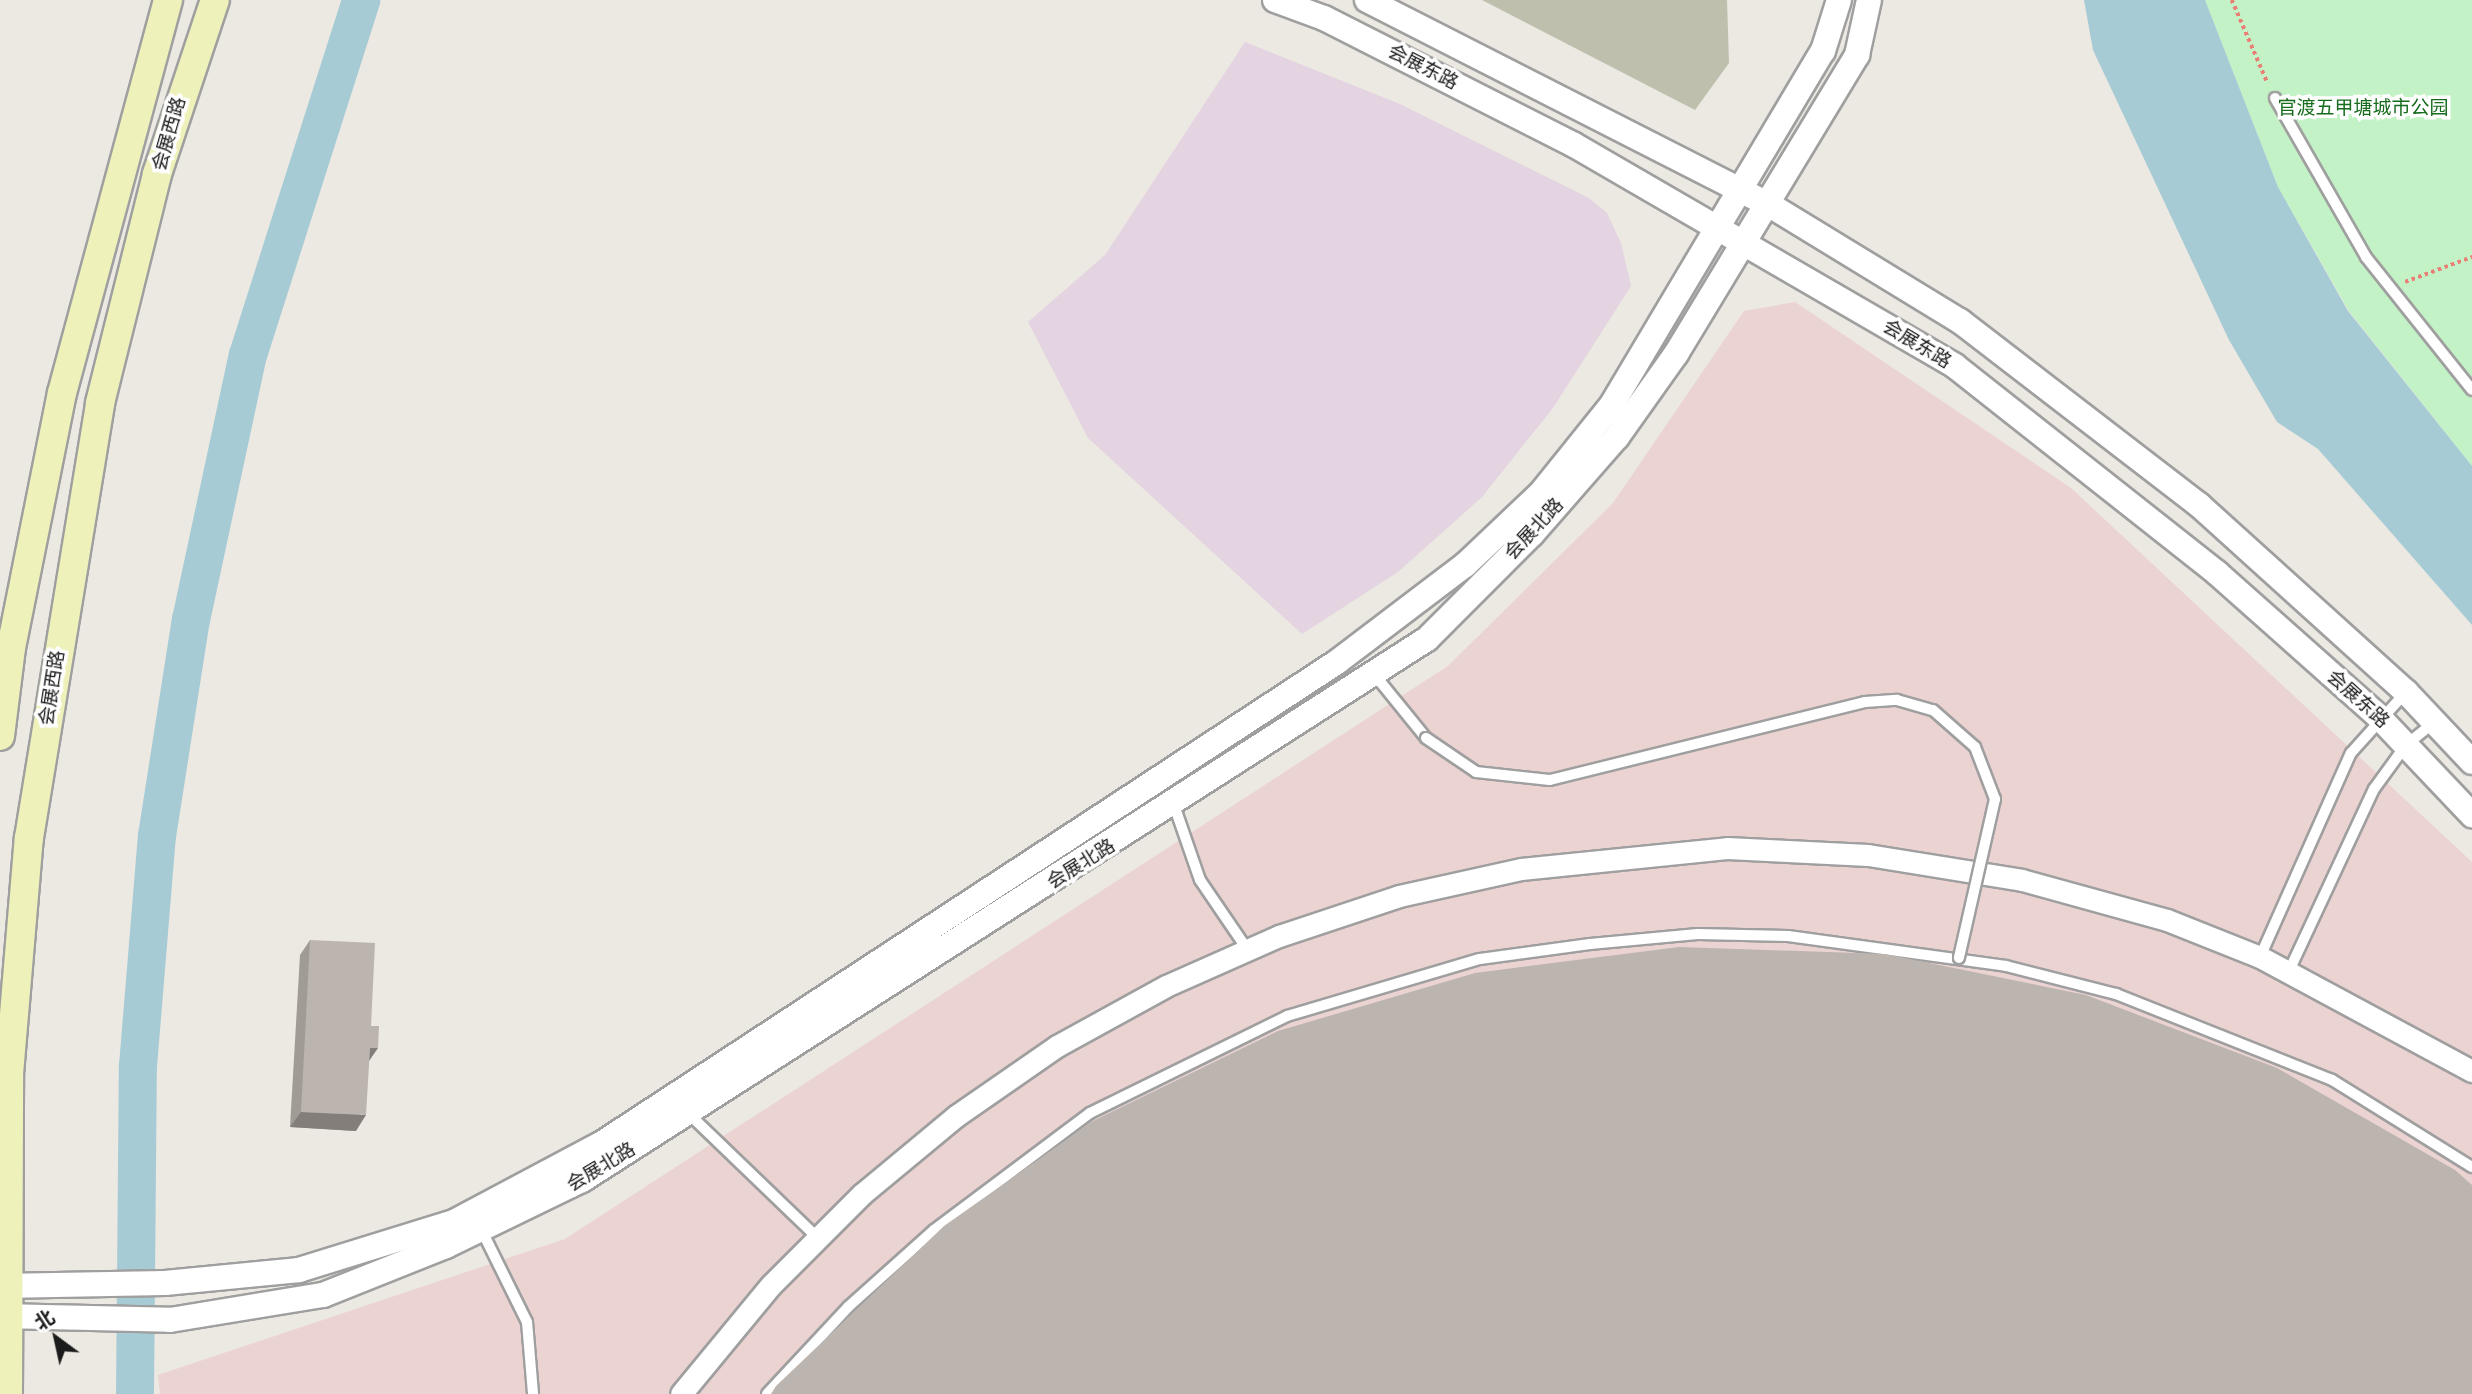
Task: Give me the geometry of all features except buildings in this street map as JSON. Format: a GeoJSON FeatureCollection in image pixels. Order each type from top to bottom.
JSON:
{"type":"FeatureCollection","features":[{"type":"Feature","properties":{"kind":"main road","name":"会展西路"},"geometry":{"type":"LineString","coordinates":[[0,736],[11,648],[62,393],[168,0]]}},
{"type":"Feature","properties":{"kind":"main road","name":"会展西路"},"geometry":{"type":"LineString","coordinates":[[8,1394],[4,1286],[9,1074],[29,838],[73,553],[100,404],[157,174],[215,0]]}},
{"type":"Feature","properties":{"kind":"street","name":"会展东路"},"geometry":{"type":"LineString","coordinates":[[1275,0],[1425,67],[1744,244],[1955,366],[2217,573],[2378,716],[2472,815]]}},
{"type":"Feature","properties":{"kind":"street","name":"会展东路"},"geometry":{"type":"LineString","coordinates":[[1367,0],[1768,204],[1960,321],[2199,505],[2406,692],[2472,762]]}},
{"type":"Feature","properties":{"kind":"street","name":"会展北路"},"geometry":{"type":"LineString","coordinates":[[4,1286],[165,1283],[299,1270],[454,1222],[601,1144],[1337,662],[1465,565],[1541,493],[1611,406],[1713,227],[1823,51],[1839,0]]}},
{"type":"Feature","properties":{"kind":"street","name":"会展北路"},"geometry":{"type":"LineString","coordinates":[[5,1316],[104,1321],[170,1320],[323,1295],[481,1229],[582,1180],[1174,805],[1427,639],[1608,447],[1676,354],[1857,55],[1869,0]]}},
{"type":"Feature","properties":{"kind":"street"},"geometry":{"type":"LineString","coordinates":[[681,1394],[817,1237],[908,1154],[1006,1080],[1110,1015],[1247,949],[1460,881],[1583,860],[1727,848],[1868,856],[2022,880],[2167,920],[2260,957],[2472,1071]]}},
{"type":"Feature","properties":{"kind":"lane"},"geometry":{"type":"LineString","coordinates":[[2275,98],[2387,287],[2472,390]]}},
{"type":"Feature","properties":{"kind":"lane"},"geometry":{"type":"LineString","coordinates":[[1374,674],[1426,738],[1476,772],[1550,780],[1865,702],[1897,700],[1933,710],[1975,747],[1995,799],[1959,958]]}},
{"type":"Feature","properties":{"kind":"lane"},"geometry":{"type":"LineString","coordinates":[[2260,957],[2351,753],[2378,716],[2406,692]]}},
{"type":"Feature","properties":{"kind":"lane"},"geometry":{"type":"LineString","coordinates":[[2289,971],[2374,789],[2406,745],[2434,722]]}},
{"type":"Feature","properties":{"kind":"lane"},"geometry":{"type":"LineString","coordinates":[[1174,805],[1200,880],[1247,949]]}},
{"type":"Feature","properties":{"kind":"lane"},"geometry":{"type":"LineString","coordinates":[[767,1394],[848,1307],[1001,1175],[1090,1112],[1287,1016],[1480,959],[1590,944],[1698,934],[1788,936],[1959,958],[2116,994],[2332,1080],[2472,1167]]}},
{"type":"Feature","properties":{"kind":"lane"},"geometry":{"type":"LineString","coordinates":[[688,1113],[817,1237]]}},
{"type":"Feature","properties":{"kind":"lane"},"geometry":{"type":"LineString","coordinates":[[481,1229],[527,1322],[533,1394]]}},
{"type":"Feature","properties":{"kind":"path"},"geometry":{"type":"LineString","coordinates":[[2232,0],[2275,98]]}},
{"type":"Feature","properties":{"kind":"path"},"geometry":{"type":"LineString","coordinates":[[2387,287],[2472,257]]}},
{"type":"Feature","properties":{"kind":"shaded area"},"geometry":{"type":"Polygon","coordinates":[[[1482,0],[1727,0],[1729,63],[1695,110],[1482,0]]]}},
{"type":"Feature","properties":{"kind":"shaded area"},"geometry":{"type":"Polygon","coordinates":[[[1245,42],[1400,104],[1589,198],[1607,213],[1621,243],[1631,286],[1553,408],[1482,497],[1398,572],[1302,634],[1088,438],[1028,322],[1105,255],[1245,42]]]}},
{"type":"Feature","properties":{"kind":"shaded area"},"geometry":{"type":"Polygon","coordinates":[[[1795,302],[2071,488],[2472,862],[2472,1394],[160,1394],[158,1375],[565,1239],[1448,666],[1613,503],[1744,311],[1795,302]]]}},
{"type":"Feature","properties":{"kind":"green space","name":"官渡五甲塘城市公园"},"geometry":{"type":"Polygon","coordinates":[[[2205,0],[2472,0],[2472,466],[2349,311],[2278,187],[2205,0]]]}},
{"type":"Feature","properties":{"kind":"water"},"geometry":{"type":"Polygon","coordinates":[[[2084,0],[2205,0],[2278,187],[2348,311],[2472,466],[2472,625],[2318,449],[2277,422],[2229,340],[2093,50],[2084,0]]]}},
{"type":"Feature","properties":{"kind":"waterway"},"geometry":{"type":"LineString","coordinates":[[135,1394],[138,1066],[157,836],[191,620],[248,355],[361,0]]}}]}
